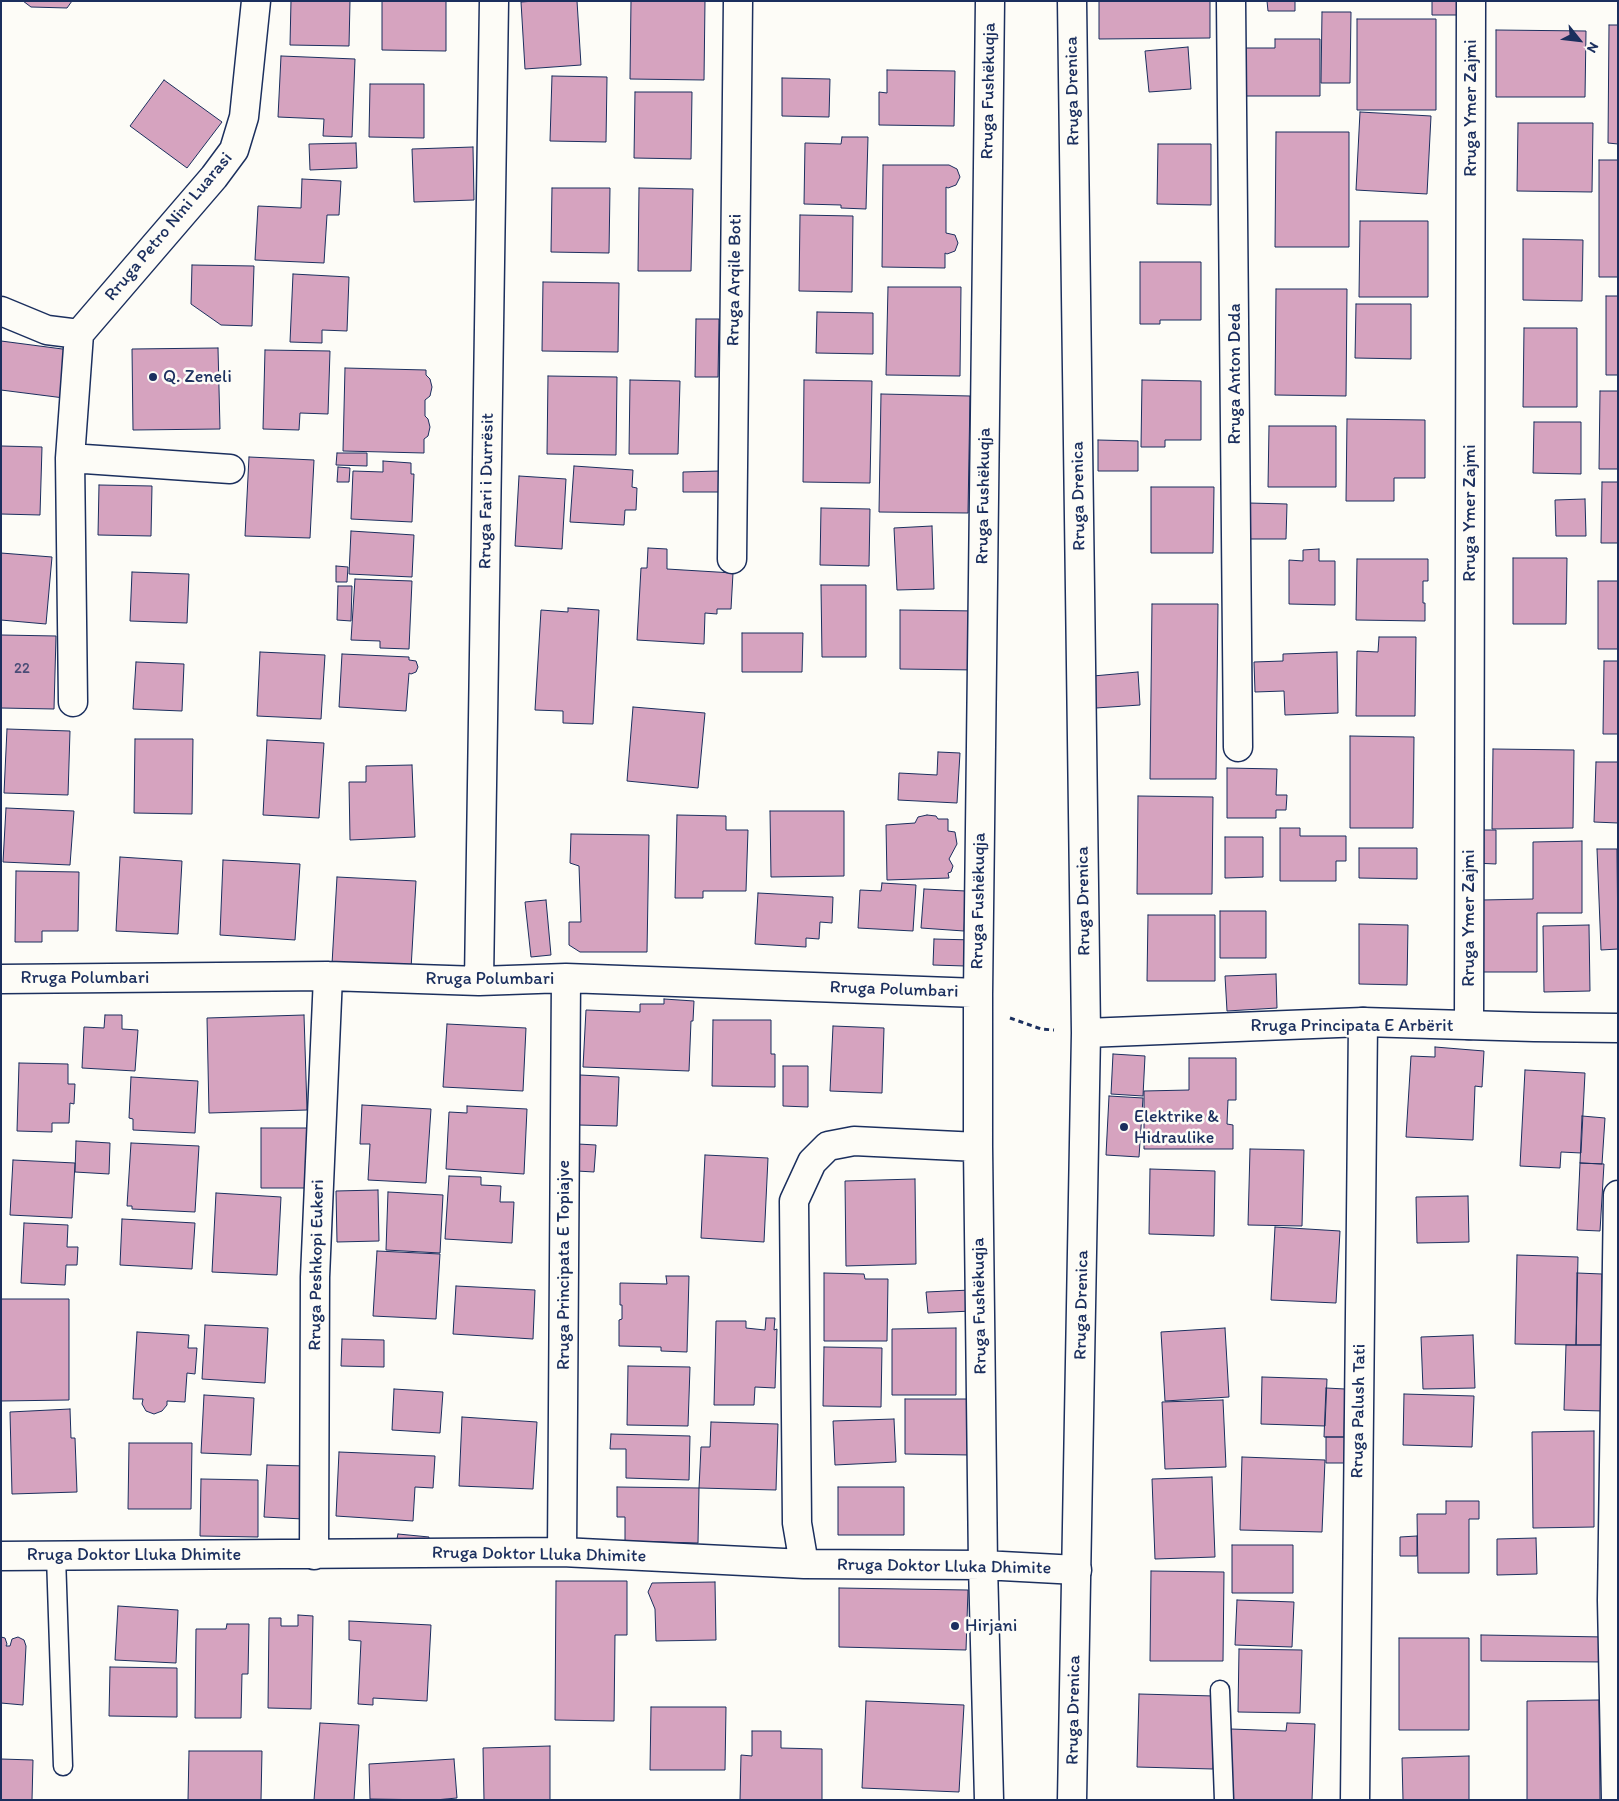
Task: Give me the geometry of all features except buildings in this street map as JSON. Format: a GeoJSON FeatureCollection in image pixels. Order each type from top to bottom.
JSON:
{"type":"FeatureCollection","features":[{"type":"Feature","properties":{"kind":"street","name":"Rruga Petro Nini Luarasi"},"geometry":{"type":"LineString","coordinates":[[79,334],[214,177],[234,150],[244,117],[256,1]]}},
{"type":"Feature","properties":{"kind":"street","name":"Rruga Fari i Durrësit"},"geometry":{"type":"LineString","coordinates":[[479,981],[494,1]]}},
{"type":"Feature","properties":{"kind":"street","name":"Rruga Arqile Boti"},"geometry":{"type":"LineString","coordinates":[[732,559],[738,1]]}},
{"type":"Feature","properties":{"kind":"street","name":"Rruga Fushëkuqja"},"geometry":{"type":"LineString","coordinates":[[989,1800],[983,1565],[978,993],[990,1]]}},
{"type":"Feature","properties":{"kind":"street","name":"Rruga Drenica"},"geometry":{"type":"LineString","coordinates":[[1072,1],[1086,1033],[1072,1800]]}},
{"type":"Feature","properties":{"kind":"street","name":"Rruga Anton Deda"},"geometry":{"type":"LineString","coordinates":[[1231,1],[1238,747]]}},
{"type":"Feature","properties":{"kind":"street","name":"Rruga Ymer Zajmi"},"geometry":{"type":"LineString","coordinates":[[1469,1025],[1471,1]]}},
{"type":"Feature","properties":{"kind":"street"},"geometry":{"type":"LineString","coordinates":[[1,311],[47,330],[79,334],[70,458],[73,702]]}},
{"type":"Feature","properties":{"kind":"street"},"geometry":{"type":"LineString","coordinates":[[70,458],[230,469]]}},
{"type":"Feature","properties":{"kind":"street","name":"Rruga Polumbari"},"geometry":{"type":"LineString","coordinates":[[1,979],[328,976],[479,981],[566,978],[978,993]]}},
{"type":"Feature","properties":{"kind":"street","name":"Rruga Peshkopi Eukeri"},"geometry":{"type":"LineString","coordinates":[[314,1555],[316,1277],[328,976]]}},
{"type":"Feature","properties":{"kind":"street","name":"Rruga Principata E Topiajve"},"geometry":{"type":"LineString","coordinates":[[562,1552],[566,978]]}},
{"type":"Feature","properties":{"kind":"street","name":"Rruga Principata E Arbërit"},"geometry":{"type":"LineString","coordinates":[[1086,1033],[1363,1022],[1618,1028]]}},
{"type":"Feature","properties":{"kind":"street","name":"Rruga Palush Tati"},"geometry":{"type":"LineString","coordinates":[[1355,1800],[1363,1022]]}},
{"type":"Feature","properties":{"kind":"street"},"geometry":{"type":"LineString","coordinates":[[804,1564],[797,1522],[794,1202],[812,1162],[828,1146],[854,1141],[978,1147]]}},
{"type":"Feature","properties":{"kind":"street"},"geometry":{"type":"LineString","coordinates":[[1616,1800],[1612,1600],[1618,1195]]}},
{"type":"Feature","properties":{"kind":"street","name":"Rruga Doktor Lluka Dhimite"},"geometry":{"type":"LineString","coordinates":[[1,1556],[562,1552],[804,1564],[983,1565],[1077,1570]]}},
{"type":"Feature","properties":{"kind":"lane"},"geometry":{"type":"LineString","coordinates":[[56,1556],[63,1766]]}},
{"type":"Feature","properties":{"kind":"lane"},"geometry":{"type":"LineString","coordinates":[[1220,1690],[1224,1800]]}},
{"type":"Feature","properties":{"kind":"path"},"geometry":{"type":"LineString","coordinates":[[978,993],[1009,1018],[1041,1029],[1086,1033]]}},
{"type":"Feature","properties":{"kind":"place","name":"Q. Zeneli"},"geometry":{"type":"Point","coordinates":[153,377]}},
{"type":"Feature","properties":{"kind":"place","name":"Elektrike & Hidraulike"},"geometry":{"type":"Point","coordinates":[1124,1127]}},
{"type":"Feature","properties":{"kind":"place","name":"Hirjani"},"geometry":{"type":"Point","coordinates":[955,1626]}}]}
